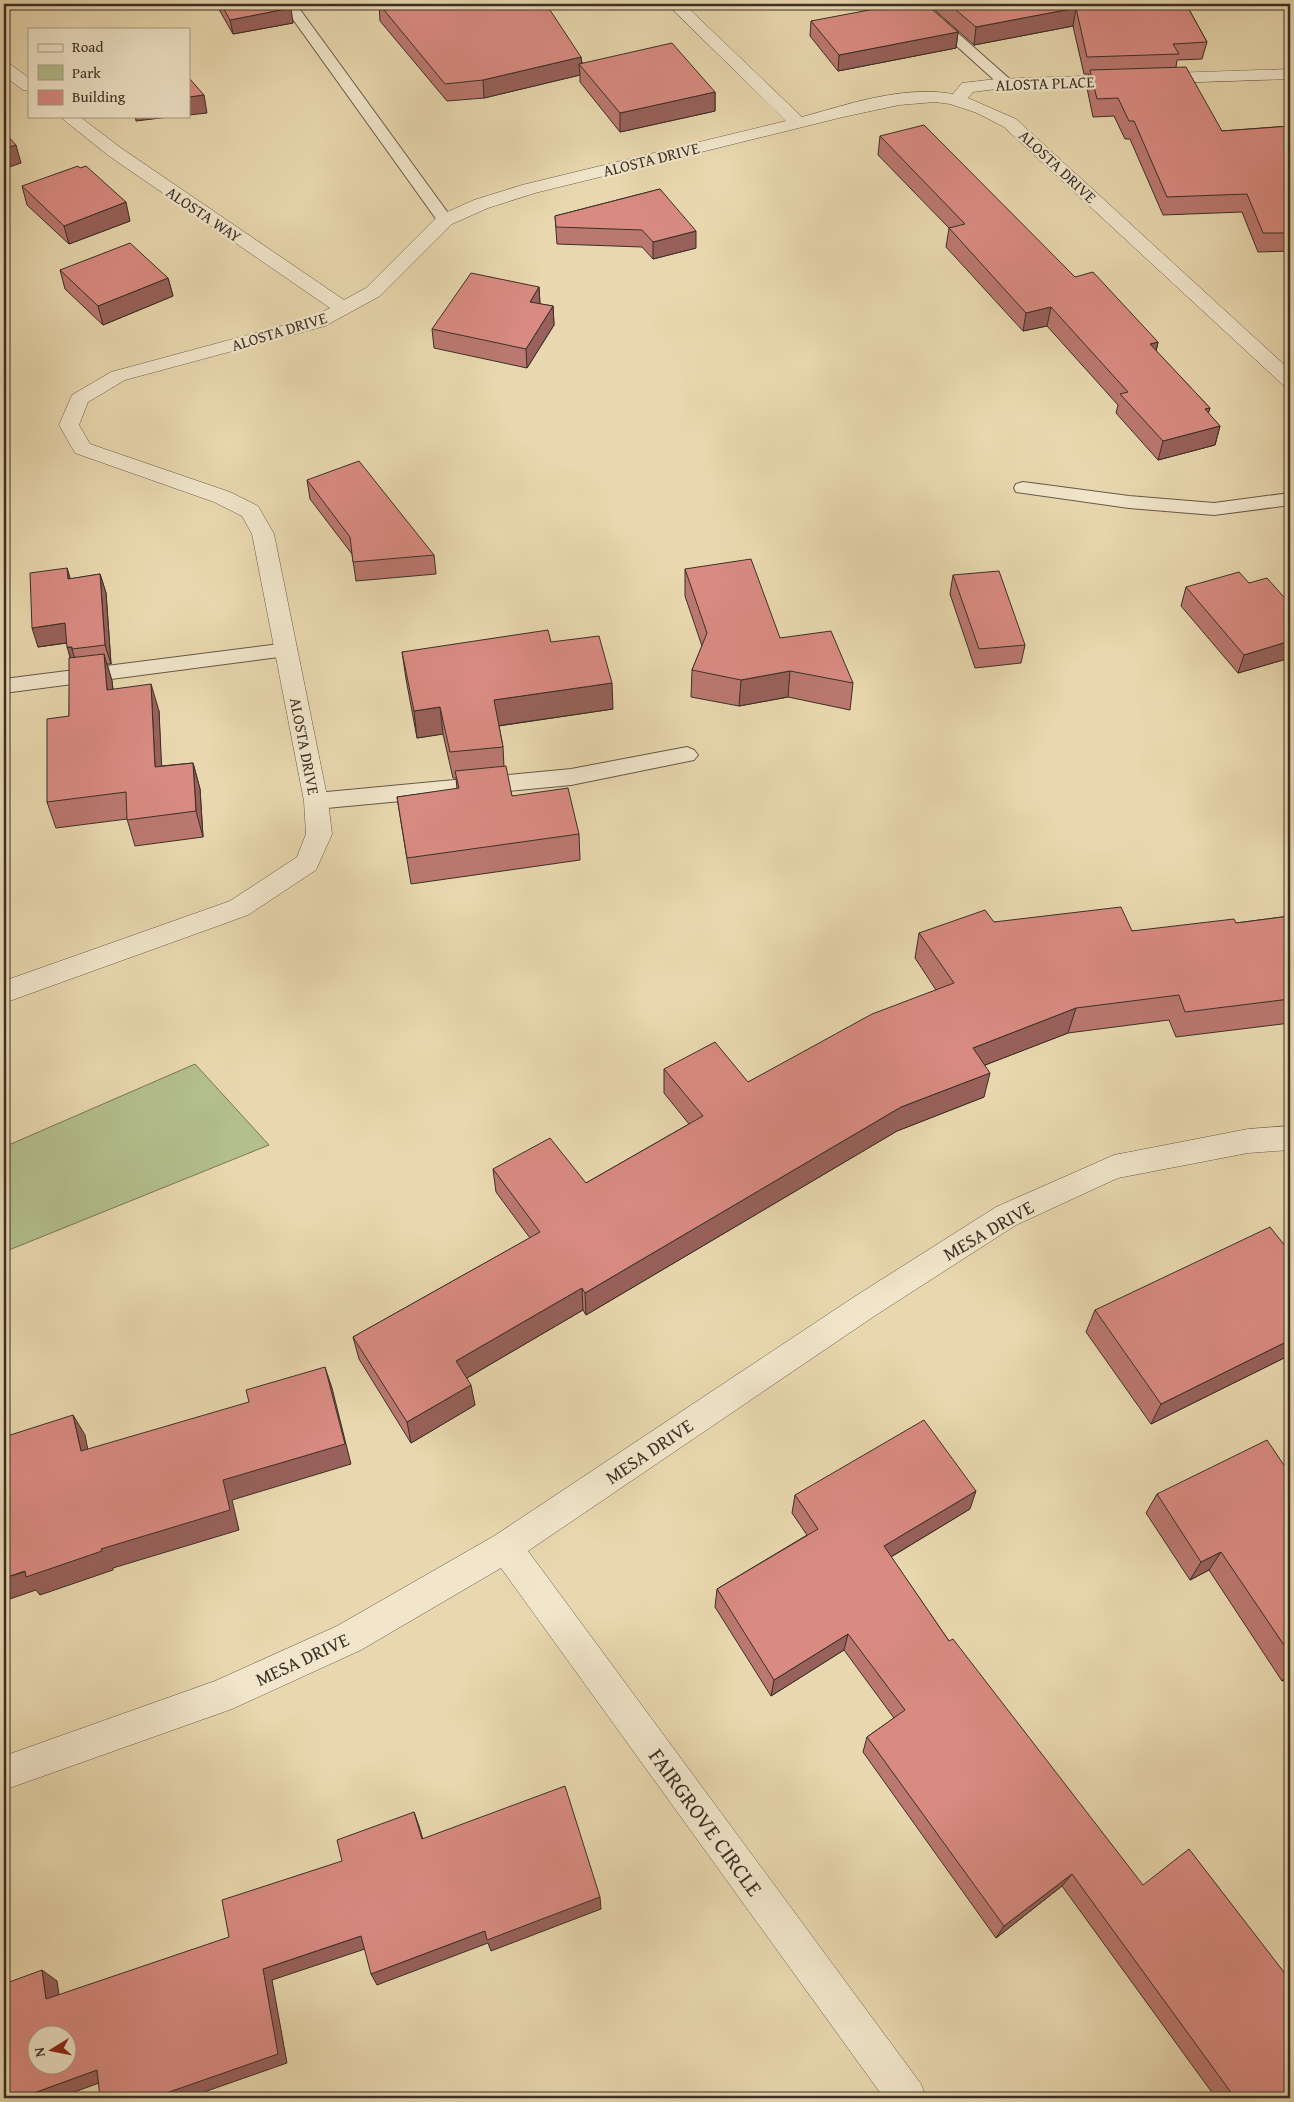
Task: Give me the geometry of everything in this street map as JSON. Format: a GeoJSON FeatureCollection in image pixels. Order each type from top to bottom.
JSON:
{"type":"FeatureCollection","features":[{"type":"Feature","properties":{"kind":"street"},"geometry":{"type":"LineString","coordinates":[[675,4],[798,123]]}},
{"type":"Feature","properties":{"kind":"street"},"geometry":{"type":"LineString","coordinates":[[4,68],[28,85]]}},
{"type":"Feature","properties":{"kind":"street","name":"ALOSTA PLACE"},"geometry":{"type":"LineString","coordinates":[[957,101],[968,86],[1290,74]]}},
{"type":"Feature","properties":{"kind":"street","name":"ALOSTA DRIVE"},"geometry":{"type":"LineString","coordinates":[[4,992],[239,908],[307,863],[319,834],[316,801],[263,534],[250,510],[222,497],[82,448],[69,425],[79,399],[118,376],[318,322],[373,292],[445,220],[481,204],[529,189],[798,123],[900,100],[936,97],[957,101],[984,110],[1010,122],[1290,382]]}},
{"type":"Feature","properties":{"kind":"street","name":"ALOSTA WAY"},"geometry":{"type":"LineString","coordinates":[[71,118],[115,152],[343,308]]}},
{"type":"Feature","properties":{"kind":"street","name":"MESA DRIVE"},"geometry":{"type":"LineString","coordinates":[[4,1773],[220,1697],[349,1638],[506,1547],[865,1306],[1006,1216],[1114,1166],[1248,1141],[1290,1138]]}},
{"type":"Feature","properties":{"kind":"street","name":"FAIRGROVE CIRCLE"},"geometry":{"type":"LineString","coordinates":[[506,1547],[907,2098]]}},
{"type":"Feature","properties":{"kind":"lane"},"geometry":{"type":"LineString","coordinates":[[288,4],[445,220]]}},
{"type":"Feature","properties":{"kind":"lane"},"geometry":{"type":"LineString","coordinates":[[916,4],[1007,84]]}},
{"type":"Feature","properties":{"kind":"lane"},"geometry":{"type":"LineString","coordinates":[[1023,488],[1129,502],[1214,510],[1290,499]]}},
{"type":"Feature","properties":{"kind":"lane"},"geometry":{"type":"LineString","coordinates":[[4,686],[287,650]]}},
{"type":"Feature","properties":{"kind":"lane"},"geometry":{"type":"LineString","coordinates":[[316,801],[572,776],[687,755]]}},
{"type":"Feature","properties":{"kind":"green space"},"geometry":{"type":"Polygon","coordinates":[[[195,1064],[269,1145],[4,1252],[4,1147],[195,1064]]]}},
{"type":"Feature","properties":{"kind":"building"},"geometry":{"type":"Polygon","coordinates":[[[221,4],[288,4],[291,8],[230,20],[221,4]]]}},
{"type":"Feature","properties":{"kind":"building"},"geometry":{"type":"Polygon","coordinates":[[[379,4],[546,4],[581,57],[483,80],[445,84],[379,4]]]}},
{"type":"Feature","properties":{"kind":"building"},"geometry":{"type":"Polygon","coordinates":[[[901,4],[926,4],[958,32],[839,55],[811,21],[901,4]]]}},
{"type":"Feature","properties":{"kind":"building"},"geometry":{"type":"Polygon","coordinates":[[[949,4],[1186,4],[1207,42],[1173,44],[1179,54],[1087,57],[1076,8],[976,27],[949,4]]]}},
{"type":"Feature","properties":{"kind":"building"},"geometry":{"type":"Polygon","coordinates":[[[672,43],[715,92],[620,113],[579,64],[672,43]]]}},
{"type":"Feature","properties":{"kind":"building"},"geometry":{"type":"Polygon","coordinates":[[[1186,67],[1222,131],[1290,126],[1290,233],[1263,233],[1247,194],[1167,197],[1134,121],[1129,121],[1118,98],[1097,99],[1090,70],[1186,67]]]}},
{"type":"Feature","properties":{"kind":"building"},"geometry":{"type":"Polygon","coordinates":[[[190,79],[204,95],[190,97],[190,79]]]}},
{"type":"Feature","properties":{"kind":"building"},"geometry":{"type":"Polygon","coordinates":[[[924,125],[1075,277],[1093,272],[1158,342],[1150,344],[1210,408],[1205,409],[1220,426],[1163,441],[1120,394],[1128,392],[1051,307],[1026,313],[949,228],[965,224],[880,136],[924,125]]]}},
{"type":"Feature","properties":{"kind":"building"},"geometry":{"type":"Polygon","coordinates":[[[4,132],[16,145],[4,149],[4,132]]]}},
{"type":"Feature","properties":{"kind":"building"},"geometry":{"type":"Polygon","coordinates":[[[78,166],[80,168],[86,166],[126,202],[64,226],[22,186],[78,166]]]}},
{"type":"Feature","properties":{"kind":"building"},"geometry":{"type":"Polygon","coordinates":[[[660,189],[696,231],[653,242],[642,230],[556,227],[555,216],[660,189]]]}},
{"type":"Feature","properties":{"kind":"building"},"geometry":{"type":"Polygon","coordinates":[[[130,243],[168,278],[98,306],[60,270],[130,243]]]}},
{"type":"Feature","properties":{"kind":"building"},"geometry":{"type":"Polygon","coordinates":[[[471,273],[539,287],[530,302],[553,306],[526,349],[432,329],[471,273]]]}},
{"type":"Feature","properties":{"kind":"building"},"geometry":{"type":"Polygon","coordinates":[[[359,461],[434,555],[353,562],[350,537],[307,480],[359,461]]]}},
{"type":"Feature","properties":{"kind":"building"},"geometry":{"type":"Polygon","coordinates":[[[751,559],[780,638],[831,631],[853,683],[790,671],[741,680],[692,670],[707,633],[685,569],[751,559]]]}},
{"type":"Feature","properties":{"kind":"building"},"geometry":{"type":"Polygon","coordinates":[[[67,568],[68,579],[100,574],[105,645],[72,649],[72,647],[67,647],[65,623],[32,628],[30,573],[67,568]]]}},
{"type":"Feature","properties":{"kind":"building"},"geometry":{"type":"Polygon","coordinates":[[[999,571],[1025,645],[979,649],[953,575],[999,571]]]}},
{"type":"Feature","properties":{"kind":"building"},"geometry":{"type":"Polygon","coordinates":[[[1239,572],[1249,583],[1267,578],[1290,604],[1290,641],[1244,655],[1186,587],[1239,572]]]}},
{"type":"Feature","properties":{"kind":"building"},"geometry":{"type":"Polygon","coordinates":[[[548,630],[551,642],[599,636],[612,683],[494,700],[503,747],[450,752],[440,707],[414,711],[402,652],[548,630]]]}},
{"type":"Feature","properties":{"kind":"building"},"geometry":{"type":"Polygon","coordinates":[[[104,654],[107,690],[151,684],[155,767],[193,763],[196,811],[127,820],[126,792],[47,802],[47,719],[69,716],[69,658],[104,654]]]}},
{"type":"Feature","properties":{"kind":"building"},"geometry":{"type":"Polygon","coordinates":[[[506,766],[512,796],[568,788],[579,834],[407,858],[397,797],[459,788],[455,771],[506,766]]]}},
{"type":"Feature","properties":{"kind":"building"},"geometry":{"type":"Polygon","coordinates":[[[1121,907],[1132,931],[1234,919],[1236,923],[1290,916],[1290,999],[1185,1012],[1179,995],[1076,1008],[973,1048],[990,1073],[901,1107],[585,1293],[582,1288],[456,1361],[471,1385],[407,1422],[353,1337],[540,1232],[493,1169],[550,1138],[586,1183],[703,1116],[664,1069],[715,1042],[748,1082],[872,1014],[954,983],[919,933],[985,910],[994,922],[1121,907]]]}},
{"type":"Feature","properties":{"kind":"building"},"geometry":{"type":"Polygon","coordinates":[[[1270,1227],[1290,1252],[1290,1340],[1161,1404],[1095,1310],[1270,1227]]]}},
{"type":"Feature","properties":{"kind":"building"},"geometry":{"type":"Polygon","coordinates":[[[325,1367],[345,1444],[223,1480],[230,1510],[101,1549],[102,1551],[26,1577],[25,1571],[4,1578],[4,1437],[73,1415],[81,1451],[249,1402],[246,1390],[325,1367]]]}},
{"type":"Feature","properties":{"kind":"building"},"geometry":{"type":"Polygon","coordinates":[[[924,1420],[976,1491],[884,1546],[949,1641],[953,1639],[1143,1885],[1189,1849],[1290,1980],[1290,2098],[1235,2098],[1072,1874],[1004,1926],[867,1737],[905,1710],[848,1634],[774,1680],[717,1589],[818,1529],[795,1495],[924,1420]]]}},
{"type":"Feature","properties":{"kind":"building"},"geometry":{"type":"Polygon","coordinates":[[[1267,1440],[1290,1474],[1290,1654],[1221,1552],[1201,1562],[1157,1494],[1267,1440]]]}},
{"type":"Feature","properties":{"kind":"building"},"geometry":{"type":"Polygon","coordinates":[[[565,1786],[600,1897],[487,1940],[485,1931],[371,1974],[361,1936],[263,1969],[278,2054],[152,2098],[100,2098],[97,2070],[20,2098],[4,2098],[4,1984],[42,1970],[46,1999],[229,1937],[222,1900],[342,1861],[337,1840],[414,1812],[422,1839],[565,1786]]]}}]}
